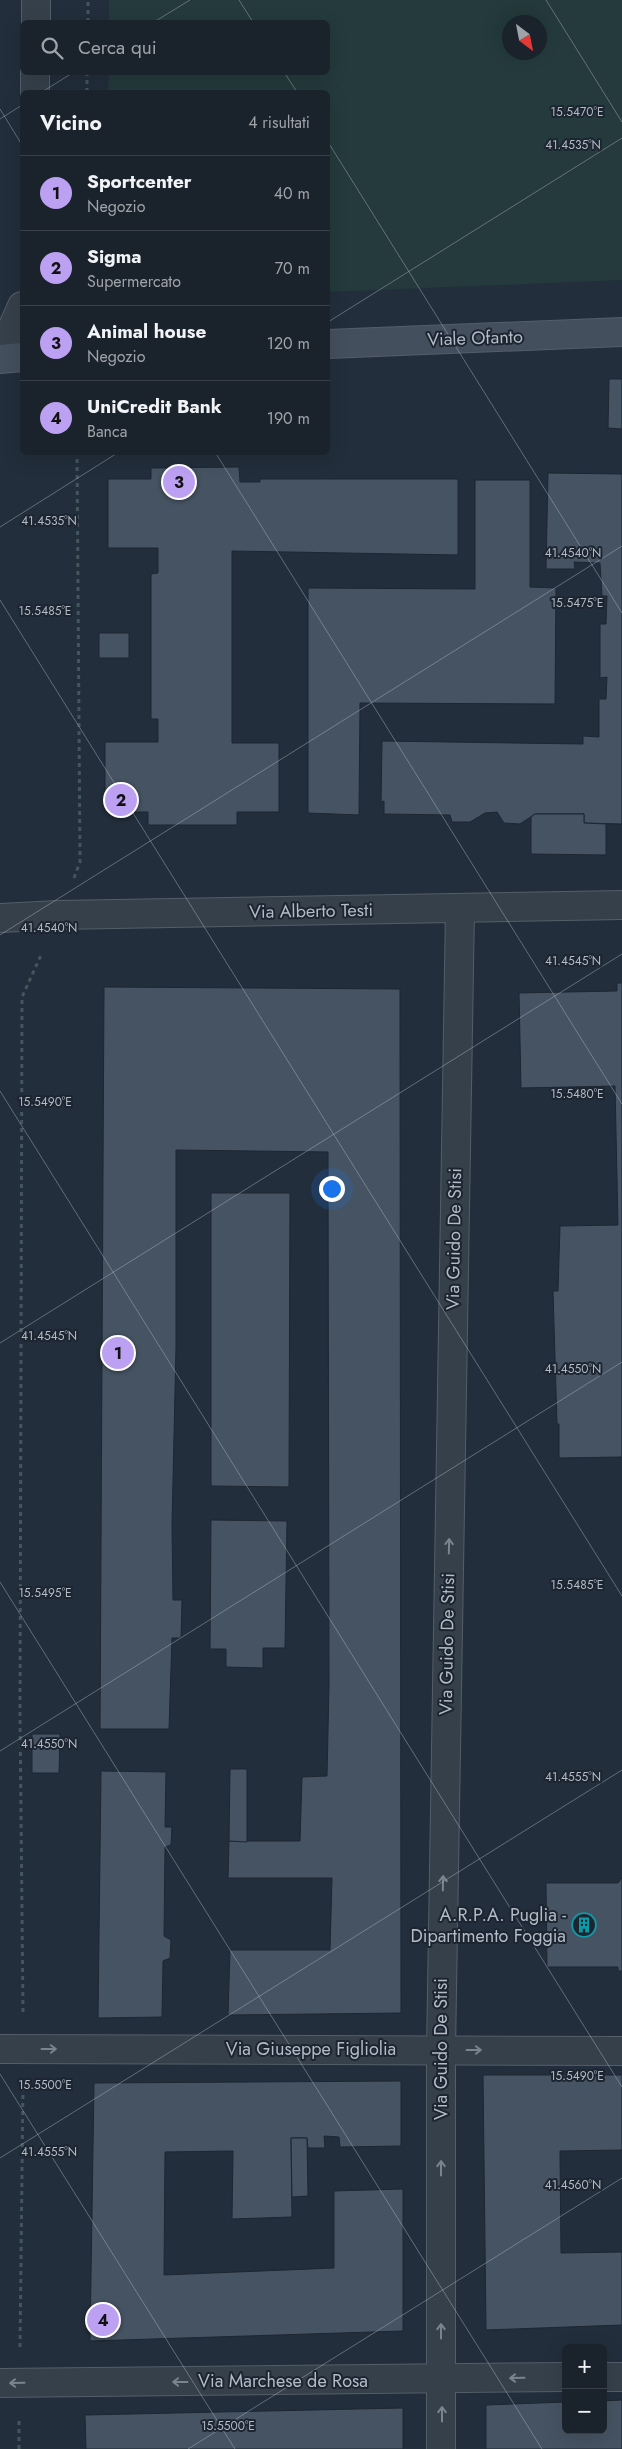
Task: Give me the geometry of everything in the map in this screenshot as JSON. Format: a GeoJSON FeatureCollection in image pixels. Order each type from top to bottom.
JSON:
{"type":"FeatureCollection","features":[{"type":"Feature","properties":{"kind":"main road","name":"Viale Ofanto"},"geometry":{"type":"LineString","coordinates":[[330,344],[622,332]]}},
{"type":"Feature","properties":{"kind":"main road"},"geometry":{"type":"LineString","coordinates":[[0,357],[20,357]]}},
{"type":"Feature","properties":{"kind":"street"},"geometry":{"type":"LineString","coordinates":[[36,0],[36,20]]}},
{"type":"Feature","properties":{"kind":"street"},"geometry":{"type":"LineString","coordinates":[[35,75],[35,90]]}},
{"type":"Feature","properties":{"kind":"street"},"geometry":{"type":"LineString","coordinates":[[0,357],[20,311]]}},
{"type":"Feature","properties":{"kind":"street","name":"Via Alberto Testi"},"geometry":{"type":"LineString","coordinates":[[0,918],[59,915],[622,905]]}},
{"type":"Feature","properties":{"kind":"street","name":"Via Guido De Stisi"},"geometry":{"type":"LineString","coordinates":[[442,2449],[440,2050],[460,908]]}},
{"type":"Feature","properties":{"kind":"street","name":"Via Giuseppe Figliolia"},"geometry":{"type":"LineString","coordinates":[[12,2049],[622,2051]]}},
{"type":"Feature","properties":{"kind":"street"},"geometry":{"type":"LineString","coordinates":[[607,2377],[622,2377]]}},
{"type":"Feature","properties":{"kind":"street","name":"Via Marchese de Rosa"},"geometry":{"type":"LineString","coordinates":[[10,2383],[562,2378]]}},
{"type":"Feature","properties":{"kind":"path"},"geometry":{"type":"LineString","coordinates":[[88,0],[88,20]]}},
{"type":"Feature","properties":{"kind":"path"},"geometry":{"type":"LineString","coordinates":[[87,75],[87,90]]}},
{"type":"Feature","properties":{"kind":"path"},"geometry":{"type":"LineString","coordinates":[[19,2449],[10,2383],[12,2049],[20,1712],[22,997],[59,915],[80,862],[77,455]]}},
{"type":"Feature","properties":{"kind":"green space"},"geometry":{"type":"Polygon","coordinates":[[[109,0],[622,0],[622,280],[330,292],[330,90],[108,90],[109,75],[330,75],[330,20],[109,20],[109,0]]]}},
{"type":"Feature","properties":{"kind":"building"},"geometry":{"type":"Polygon","coordinates":[[[609,379],[622,379],[622,429],[608,428],[609,379]]]}},
{"type":"Feature","properties":{"kind":"building"},"geometry":{"type":"Polygon","coordinates":[[[239,467],[240,482],[260,482],[260,479],[458,479],[458,555],[232,551],[232,743],[279,743],[279,812],[237,812],[237,825],[148,825],[148,812],[105,812],[105,742],[158,742],[158,719],[151,719],[151,574],[158,573],[158,548],[108,548],[108,479],[151,479],[151,468],[239,467]]]}},
{"type":"Feature","properties":{"kind":"building"},"geometry":{"type":"Polygon","coordinates":[[[548,473],[622,474],[622,824],[584,823],[584,814],[535,814],[520,824],[504,823],[497,812],[485,813],[470,822],[452,822],[450,815],[384,814],[384,801],[381,802],[382,741],[583,744],[583,736],[599,737],[599,699],[606,699],[607,677],[600,678],[600,624],[606,624],[607,596],[602,596],[600,563],[574,562],[575,569],[546,569],[548,473]]]}},
{"type":"Feature","properties":{"kind":"building"},"geometry":{"type":"Polygon","coordinates":[[[475,480],[530,480],[530,587],[556,588],[555,704],[360,703],[359,815],[308,813],[308,588],[475,589],[475,480]]]}},
{"type":"Feature","properties":{"kind":"building"},"geometry":{"type":"Polygon","coordinates":[[[99,633],[129,633],[129,658],[99,658],[99,633]]]}},
{"type":"Feature","properties":{"kind":"building"},"geometry":{"type":"Polygon","coordinates":[[[535,814],[584,814],[584,823],[606,824],[606,855],[531,854],[531,817],[535,814]]]}},
{"type":"Feature","properties":{"kind":"building"},"geometry":{"type":"Polygon","coordinates":[[[617,983],[622,983],[622,1457],[559,1458],[553,1291],[558,1291],[560,1226],[618,1225],[615,1086],[521,1088],[519,993],[617,991],[617,983]]]}},
{"type":"Feature","properties":{"kind":"building"},"geometry":{"type":"Polygon","coordinates":[[[104,987],[400,989],[401,2013],[228,2015],[230,1950],[330,1950],[332,1878],[228,1878],[229,1841],[300,1841],[302,1777],[327,1776],[329,1685],[328,1152],[176,1150],[176,1347],[172,1525],[173,1600],[182,1600],[181,1638],[172,1638],[169,1729],[100,1729],[104,987]]]}},
{"type":"Feature","properties":{"kind":"building"},"geometry":{"type":"Polygon","coordinates":[[[211,1193],[290,1193],[289,1487],[211,1486],[211,1193]]]}},
{"type":"Feature","properties":{"kind":"building"},"geometry":{"type":"Polygon","coordinates":[[[211,1520],[287,1521],[285,1648],[263,1648],[263,1668],[226,1667],[226,1649],[210,1649],[211,1520]]]}},
{"type":"Feature","properties":{"kind":"building"},"geometry":{"type":"Polygon","coordinates":[[[32,1734],[60,1734],[59,1773],[32,1773],[32,1734]]]}},
{"type":"Feature","properties":{"kind":"building"},"geometry":{"type":"Polygon","coordinates":[[[230,1769],[247,1769],[247,1842],[229,1841],[230,1769]]]}},
{"type":"Feature","properties":{"kind":"building"},"geometry":{"type":"Polygon","coordinates":[[[101,1771],[166,1772],[165,1827],[172,1827],[171,1845],[165,1847],[164,1936],[171,1940],[170,1958],[163,1961],[162,2017],[98,2018],[101,1771]]]}},
{"type":"Feature","properties":{"kind":"building","name":"A.R.P.A. Puglia - Dipartimento Foggia"},"geometry":{"type":"Polygon","coordinates":[[[622,1878],[622,1971],[618,1971],[618,1967],[547,1967],[546,1883],[618,1883],[622,1878]]]}},
{"type":"Feature","properties":{"kind":"building"},"geometry":{"type":"Polygon","coordinates":[[[483,2075],[622,2075],[622,2150],[560,2151],[561,2253],[622,2252],[622,2325],[486,2330],[483,2075]]]}},
{"type":"Feature","properties":{"kind":"building"},"geometry":{"type":"Polygon","coordinates":[[[401,2081],[401,2146],[340,2147],[339,2137],[324,2136],[325,2148],[308,2148],[307,2138],[291,2138],[292,2217],[232,2219],[233,2151],[165,2152],[164,2275],[334,2268],[334,2191],[403,2189],[403,2331],[90,2341],[94,2083],[401,2081]]]}},
{"type":"Feature","properties":{"kind":"building"},"geometry":{"type":"Polygon","coordinates":[[[291,2138],[307,2138],[308,2196],[292,2197],[291,2138]]]}},
{"type":"Feature","properties":{"kind":"building"},"geometry":{"type":"Polygon","coordinates":[[[622,2400],[622,2449],[486,2449],[486,2405],[562,2402],[562,2434],[607,2434],[607,2401],[622,2400]]]}},
{"type":"Feature","properties":{"kind":"building"},"geometry":{"type":"Polygon","coordinates":[[[403,2408],[403,2449],[86,2449],[85,2415],[403,2408]]]}},
{"type":"Feature","properties":{"kind":"place","name":"Animal house"},"geometry":{"type":"Point","coordinates":[179,482]}},
{"type":"Feature","properties":{"kind":"place","name":"Sigma"},"geometry":{"type":"Point","coordinates":[121,800]}},
{"type":"Feature","properties":{"kind":"place","name":"Sportcenter"},"geometry":{"type":"Point","coordinates":[118,1353]}},
{"type":"Feature","properties":{"kind":"place","name":"A.R.P.A. Puglia - Dipartimento Foggia"},"geometry":{"type":"Point","coordinates":[584,1925]}},
{"type":"Feature","properties":{"kind":"place","name":"UniCredit Bank"},"geometry":{"type":"Point","coordinates":[103,2320]}}]}
